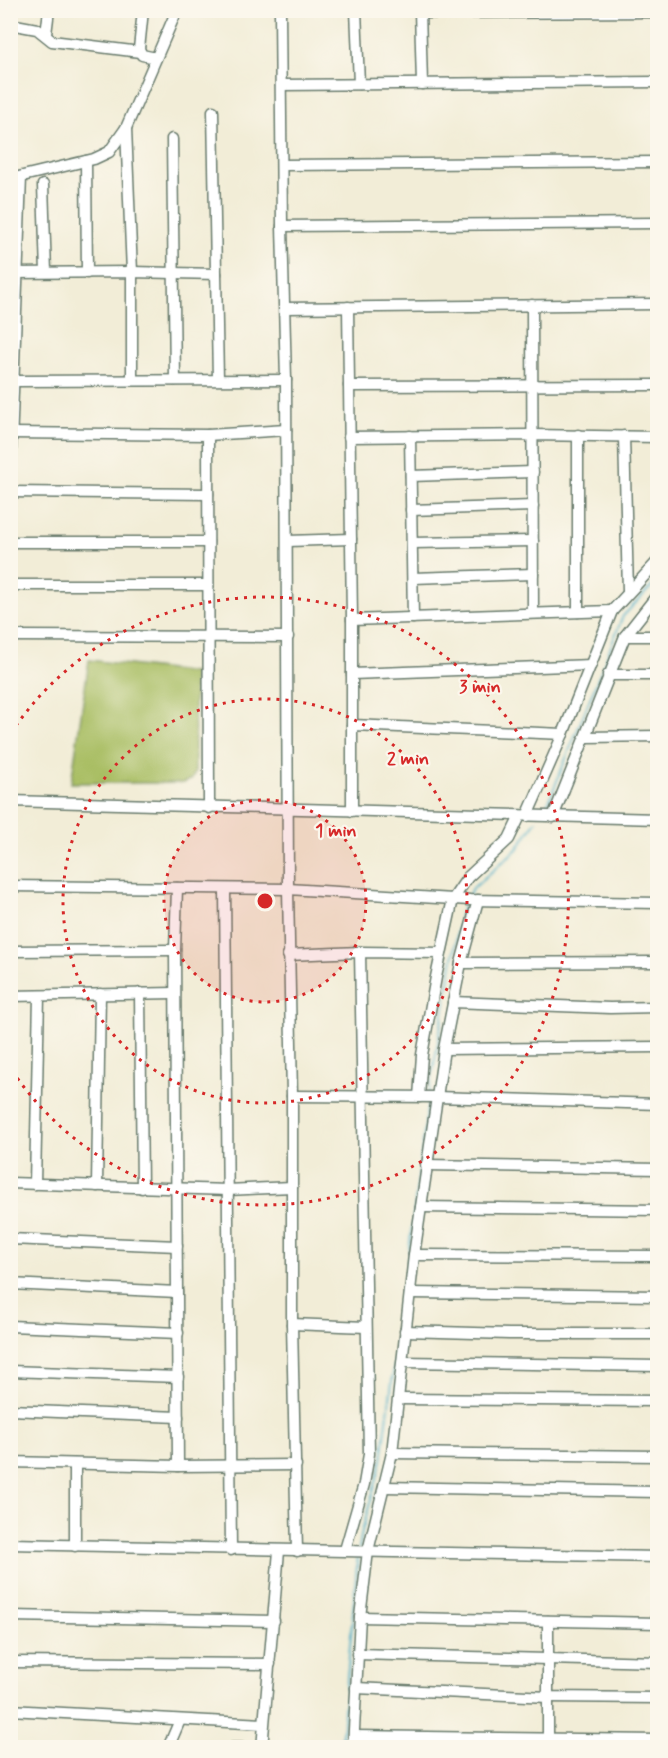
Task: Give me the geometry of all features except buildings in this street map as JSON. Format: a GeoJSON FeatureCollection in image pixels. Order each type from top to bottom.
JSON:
{"type":"FeatureCollection","features":[{"type":"Feature","properties":{"kind":"street"},"geometry":{"type":"LineString","coordinates":[[46,34],[49,10]]}},
{"type":"Feature","properties":{"kind":"street"},"geometry":{"type":"LineString","coordinates":[[140,52],[143,10]]}},
{"type":"Feature","properties":{"kind":"street"},"geometry":{"type":"LineString","coordinates":[[10,472],[14,381],[16,178],[86,161],[109,152],[126,128],[177,10]]}},
{"type":"Feature","properties":{"kind":"street"},"geometry":{"type":"LineString","coordinates":[[280,10],[288,541],[287,811],[292,1096],[292,1324],[297,1551]]}},
{"type":"Feature","properties":{"kind":"street"},"geometry":{"type":"LineString","coordinates":[[356,10],[359,84]]}},
{"type":"Feature","properties":{"kind":"street"},"geometry":{"type":"LineString","coordinates":[[422,84],[420,12],[655,12]]}},
{"type":"Feature","properties":{"kind":"street"},"geometry":{"type":"LineString","coordinates":[[10,24],[29,26],[46,34],[52,40],[140,52],[156,58]]}},
{"type":"Feature","properties":{"kind":"street"},"geometry":{"type":"LineString","coordinates":[[282,85],[657,82]]}},
{"type":"Feature","properties":{"kind":"street"},"geometry":{"type":"LineString","coordinates":[[213,111],[218,379]]}},
{"type":"Feature","properties":{"kind":"street"},"geometry":{"type":"LineString","coordinates":[[126,128],[132,272],[132,380]]}},
{"type":"Feature","properties":{"kind":"street"},"geometry":{"type":"LineString","coordinates":[[172,139],[175,380]]}},
{"type":"Feature","properties":{"kind":"street"},"geometry":{"type":"LineString","coordinates":[[86,161],[87,273]]}},
{"type":"Feature","properties":{"kind":"street"},"geometry":{"type":"LineString","coordinates":[[283,165],[657,162]]}},
{"type":"Feature","properties":{"kind":"street"},"geometry":{"type":"LineString","coordinates":[[43,185],[46,272]]}},
{"type":"Feature","properties":{"kind":"street"},"geometry":{"type":"LineString","coordinates":[[282,226],[657,223]]}},
{"type":"Feature","properties":{"kind":"street"},"geometry":{"type":"LineString","coordinates":[[14,273],[216,274]]}},
{"type":"Feature","properties":{"kind":"street"},"geometry":{"type":"LineString","coordinates":[[285,308],[657,304]]}},
{"type":"Feature","properties":{"kind":"street"},"geometry":{"type":"LineString","coordinates":[[532,305],[533,613]]}},
{"type":"Feature","properties":{"kind":"street"},"geometry":{"type":"LineString","coordinates":[[348,307],[352,811]]}},
{"type":"Feature","properties":{"kind":"street"},"geometry":{"type":"LineString","coordinates":[[14,381],[286,380]]}},
{"type":"Feature","properties":{"kind":"street"},"geometry":{"type":"LineString","coordinates":[[349,386],[657,385]]}},
{"type":"Feature","properties":{"kind":"street"},"geometry":{"type":"LineString","coordinates":[[11,433],[208,435],[286,430]]}},
{"type":"Feature","properties":{"kind":"street"},"geometry":{"type":"LineString","coordinates":[[208,435],[209,808]]}},
{"type":"Feature","properties":{"kind":"street"},"geometry":{"type":"LineString","coordinates":[[349,437],[578,435],[657,438]]}},
{"type":"Feature","properties":{"kind":"street"},"geometry":{"type":"LineString","coordinates":[[578,435],[579,612]]}},
{"type":"Feature","properties":{"kind":"street"},"geometry":{"type":"LineString","coordinates":[[410,436],[414,618]]}},
{"type":"Feature","properties":{"kind":"street"},"geometry":{"type":"LineString","coordinates":[[624,436],[628,591]]}},
{"type":"Feature","properties":{"kind":"street"},"geometry":{"type":"LineString","coordinates":[[411,476],[533,471]]}},
{"type":"Feature","properties":{"kind":"street"},"geometry":{"type":"LineString","coordinates":[[10,492],[208,494]]}},
{"type":"Feature","properties":{"kind":"street"},"geometry":{"type":"LineString","coordinates":[[411,510],[533,506]]}},
{"type":"Feature","properties":{"kind":"street"},"geometry":{"type":"LineString","coordinates":[[288,541],[351,539]]}},
{"type":"Feature","properties":{"kind":"street"},"geometry":{"type":"LineString","coordinates":[[412,543],[533,541]]}},
{"type":"Feature","properties":{"kind":"street"},"geometry":{"type":"LineString","coordinates":[[10,542],[208,542]]}},
{"type":"Feature","properties":{"kind":"street"},"geometry":{"type":"LineString","coordinates":[[657,561],[612,611],[563,734],[524,816],[509,839],[468,876],[461,963],[444,1048],[426,1165],[392,1453],[368,1551],[357,1654],[354,1742],[548,1743],[657,1740]]}},
{"type":"Feature","properties":{"kind":"street"},"geometry":{"type":"LineString","coordinates":[[413,578],[533,574]]}},
{"type":"Feature","properties":{"kind":"street"},"geometry":{"type":"LineString","coordinates":[[10,585],[207,585]]}},
{"type":"Feature","properties":{"kind":"street"},"geometry":{"type":"LineString","coordinates":[[553,817],[625,636],[657,594]]}},
{"type":"Feature","properties":{"kind":"street"},"geometry":{"type":"LineString","coordinates":[[352,620],[612,611]]}},
{"type":"Feature","properties":{"kind":"street"},"geometry":{"type":"LineString","coordinates":[[10,636],[288,637]]}},
{"type":"Feature","properties":{"kind":"street"},"geometry":{"type":"LineString","coordinates":[[625,636],[657,636]]}},
{"type":"Feature","properties":{"kind":"street"},"geometry":{"type":"LineString","coordinates":[[352,674],[591,665]]}},
{"type":"Feature","properties":{"kind":"street"},"geometry":{"type":"LineString","coordinates":[[608,675],[657,675]]}},
{"type":"Feature","properties":{"kind":"street"},"geometry":{"type":"LineString","coordinates":[[352,725],[563,734]]}},
{"type":"Feature","properties":{"kind":"street"},"geometry":{"type":"LineString","coordinates":[[586,737],[657,736]]}},
{"type":"Feature","properties":{"kind":"street"},"geometry":{"type":"LineString","coordinates":[[10,801],[287,811],[657,819]]}},
{"type":"Feature","properties":{"kind":"street"},"geometry":{"type":"LineString","coordinates":[[10,886],[288,889],[465,899],[657,903]]}},
{"type":"Feature","properties":{"kind":"street"},"geometry":{"type":"LineString","coordinates":[[177,888],[175,993],[178,1466]]}},
{"type":"Feature","properties":{"kind":"street"},"geometry":{"type":"LineString","coordinates":[[225,889],[231,1550]]}},
{"type":"Feature","properties":{"kind":"street"},"geometry":{"type":"LineString","coordinates":[[419,1097],[422,1055],[441,953],[465,899]]}},
{"type":"Feature","properties":{"kind":"street"},"geometry":{"type":"LineString","coordinates":[[10,951],[175,950]]}},
{"type":"Feature","properties":{"kind":"street"},"geometry":{"type":"LineString","coordinates":[[288,955],[360,952],[441,953]]}},
{"type":"Feature","properties":{"kind":"street"},"geometry":{"type":"LineString","coordinates":[[345,1550],[364,1484],[369,1454],[360,952]]}},
{"type":"Feature","properties":{"kind":"street"},"geometry":{"type":"LineString","coordinates":[[461,963],[657,962]]}},
{"type":"Feature","properties":{"kind":"street"},"geometry":{"type":"LineString","coordinates":[[140,993],[142,1188]]}},
{"type":"Feature","properties":{"kind":"street"},"geometry":{"type":"LineString","coordinates":[[10,996],[175,993]]}},
{"type":"Feature","properties":{"kind":"street"},"geometry":{"type":"LineString","coordinates":[[98,1186],[100,994]]}},
{"type":"Feature","properties":{"kind":"street"},"geometry":{"type":"LineString","coordinates":[[35,1184],[39,996]]}},
{"type":"Feature","properties":{"kind":"street"},"geometry":{"type":"LineString","coordinates":[[453,1002],[610,1008],[657,1007]]}},
{"type":"Feature","properties":{"kind":"street"},"geometry":{"type":"LineString","coordinates":[[444,1048],[657,1047]]}},
{"type":"Feature","properties":{"kind":"street"},"geometry":{"type":"LineString","coordinates":[[292,1096],[436,1097],[657,1104]]}},
{"type":"Feature","properties":{"kind":"street"},"geometry":{"type":"LineString","coordinates":[[426,1165],[657,1169]]}},
{"type":"Feature","properties":{"kind":"street"},"geometry":{"type":"LineString","coordinates":[[10,1183],[228,1190],[292,1187]]}},
{"type":"Feature","properties":{"kind":"street"},"geometry":{"type":"LineString","coordinates":[[421,1207],[657,1210]]}},
{"type":"Feature","properties":{"kind":"street"},"geometry":{"type":"LineString","coordinates":[[10,1239],[177,1246]]}},
{"type":"Feature","properties":{"kind":"street"},"geometry":{"type":"LineString","coordinates":[[414,1255],[657,1256]]}},
{"type":"Feature","properties":{"kind":"street"},"geometry":{"type":"LineString","coordinates":[[10,1284],[177,1292]]}},
{"type":"Feature","properties":{"kind":"street"},"geometry":{"type":"LineString","coordinates":[[410,1293],[657,1296]]}},
{"type":"Feature","properties":{"kind":"street"},"geometry":{"type":"LineString","coordinates":[[292,1324],[366,1327]]}},
{"type":"Feature","properties":{"kind":"street"},"geometry":{"type":"LineString","coordinates":[[10,1326],[177,1333]]}},
{"type":"Feature","properties":{"kind":"street"},"geometry":{"type":"LineString","coordinates":[[405,1331],[657,1334]]}},
{"type":"Feature","properties":{"kind":"street"},"geometry":{"type":"LineString","coordinates":[[403,1362],[657,1366]]}},
{"type":"Feature","properties":{"kind":"street"},"geometry":{"type":"LineString","coordinates":[[10,1371],[178,1377]]}},
{"type":"Feature","properties":{"kind":"street"},"geometry":{"type":"LineString","coordinates":[[399,1399],[657,1401]]}},
{"type":"Feature","properties":{"kind":"street"},"geometry":{"type":"LineString","coordinates":[[10,1410],[178,1418]]}},
{"type":"Feature","properties":{"kind":"street"},"geometry":{"type":"LineString","coordinates":[[392,1453],[657,1456]]}},
{"type":"Feature","properties":{"kind":"street"},"geometry":{"type":"LineString","coordinates":[[10,1462],[296,1466]]}},
{"type":"Feature","properties":{"kind":"street"},"geometry":{"type":"LineString","coordinates":[[75,1464],[75,1546]]}},
{"type":"Feature","properties":{"kind":"street"},"geometry":{"type":"LineString","coordinates":[[385,1487],[657,1492]]}},
{"type":"Feature","properties":{"kind":"street"},"geometry":{"type":"LineString","coordinates":[[10,1544],[657,1557]]}},
{"type":"Feature","properties":{"kind":"street"},"geometry":{"type":"LineString","coordinates":[[262,1748],[279,1551]]}},
{"type":"Feature","properties":{"kind":"street"},"geometry":{"type":"LineString","coordinates":[[10,1616],[274,1621]]}},
{"type":"Feature","properties":{"kind":"street"},"geometry":{"type":"LineString","coordinates":[[360,1617],[657,1623]]}},
{"type":"Feature","properties":{"kind":"street"},"geometry":{"type":"LineString","coordinates":[[548,1621],[548,1743]]}},
{"type":"Feature","properties":{"kind":"street"},"geometry":{"type":"LineString","coordinates":[[357,1654],[657,1662]]}},
{"type":"Feature","properties":{"kind":"street"},"geometry":{"type":"LineString","coordinates":[[10,1662],[270,1664]]}},
{"type":"Feature","properties":{"kind":"street"},"geometry":{"type":"LineString","coordinates":[[356,1688],[548,1697],[657,1698]]}},
{"type":"Feature","properties":{"kind":"street"},"geometry":{"type":"LineString","coordinates":[[10,1710],[263,1725]]}},
{"type":"Feature","properties":{"kind":"street"},"geometry":{"type":"LineString","coordinates":[[168,1748],[180,1720]]}},
{"type":"Feature","properties":{"kind":"street"},"geometry":{"type":"LineString","coordinates":[[232,1748],[242,1748]]}},
{"type":"Feature","properties":{"kind":"green space"},"geometry":{"type":"Polygon","coordinates":[[[89,660],[194,673],[195,772],[192,779],[183,783],[71,783],[89,660]]]}},
{"type":"Feature","properties":{"kind":"waterway"},"geometry":{"type":"LineString","coordinates":[[540,813],[549,801],[623,616],[658,580]]}},
{"type":"Feature","properties":{"kind":"waterway"},"geometry":{"type":"LineString","coordinates":[[469,896],[471,890],[517,849],[536,821]]}},
{"type":"Feature","properties":{"kind":"waterway"},"geometry":{"type":"LineString","coordinates":[[429,1093],[461,913],[465,904]]}},
{"type":"Feature","properties":{"kind":"waterway"},"geometry":{"type":"LineString","coordinates":[[359,1549],[382,1460],[428,1102]]}},
{"type":"Feature","properties":{"kind":"waterway"},"geometry":{"type":"LineString","coordinates":[[341,1748],[358,1555]]}}]}
